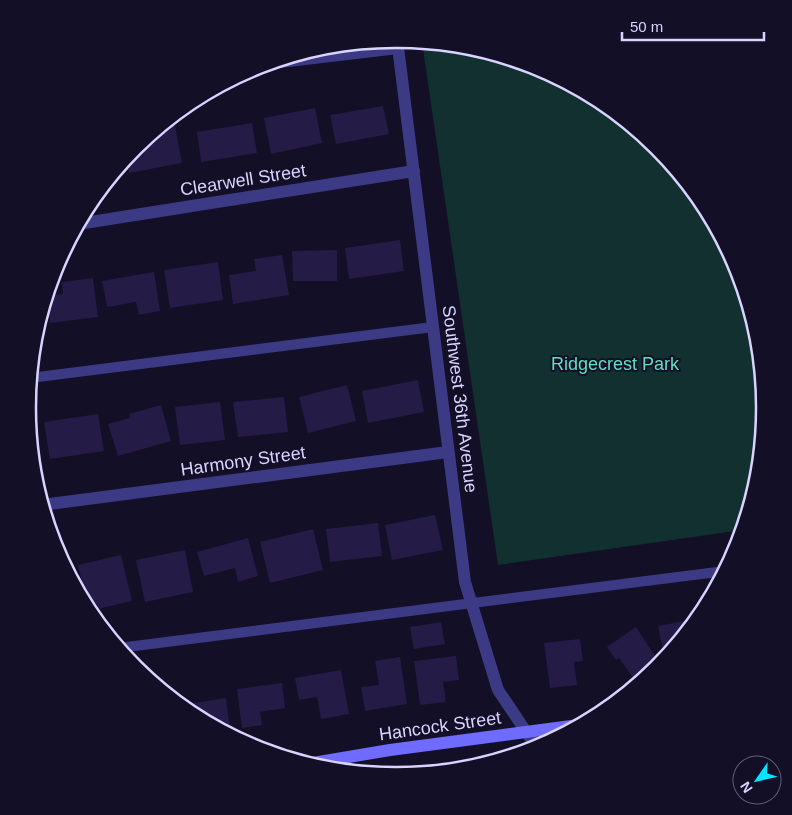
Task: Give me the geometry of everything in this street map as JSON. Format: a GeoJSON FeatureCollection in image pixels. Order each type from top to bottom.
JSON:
{"type":"FeatureCollection","features":[{"type":"Feature","properties":{"kind":"street","name":"Southwest 36th Avenue"},"geometry":{"type":"LineString","coordinates":[[399,48],[465,582],[498,690],[532,741]]}},
{"type":"Feature","properties":{"kind":"street","name":"Clearwell Street"},"geometry":{"type":"LineString","coordinates":[[88,222],[414,171]]}},
{"type":"Feature","properties":{"kind":"street","name":"Harmony Street"},"geometry":{"type":"LineString","coordinates":[[50,504],[448,452]]}},
{"type":"Feature","properties":{"kind":"street","name":"Hancock Street"},"geometry":{"type":"LineString","coordinates":[[328,760],[390,750],[558,728]]}},
{"type":"Feature","properties":{"kind":"lane"},"geometry":{"type":"LineString","coordinates":[[323,56],[358,50]]}},
{"type":"Feature","properties":{"kind":"lane"},"geometry":{"type":"LineString","coordinates":[[38,377],[433,327]]}},
{"type":"Feature","properties":{"kind":"lane"},"geometry":{"type":"LineString","coordinates":[[128,647],[717,571]]}},
{"type":"Feature","properties":{"kind":"green space","name":"Ridgecrest Park"},"geometry":{"type":"Polygon","coordinates":[[[423,49],[489,60],[534,75],[596,108],[650,153],[681,188],[719,248],[737,292],[749,337],[753,361],[756,407],[753,454],[749,478],[734,531],[498,565],[423,49]]]}},
{"type":"Feature","properties":{"kind":"building"},"geometry":{"type":"Polygon","coordinates":[[[383,106],[389,134],[336,144],[330,115],[383,106]]]}},
{"type":"Feature","properties":{"kind":"building"},"geometry":{"type":"Polygon","coordinates":[[[315,108],[322,143],[271,154],[264,118],[315,108]]]}},
{"type":"Feature","properties":{"kind":"building"},"geometry":{"type":"Polygon","coordinates":[[[252,123],[257,153],[201,162],[197,132],[252,123]]]}},
{"type":"Feature","properties":{"kind":"building"},"geometry":{"type":"Polygon","coordinates":[[[175,124],[182,163],[129,173],[128,168],[175,124]]]}},
{"type":"Feature","properties":{"kind":"building"},"geometry":{"type":"Polygon","coordinates":[[[400,240],[404,271],[349,279],[345,248],[400,240]]]}},
{"type":"Feature","properties":{"kind":"building"},"geometry":{"type":"Polygon","coordinates":[[[337,250],[337,281],[293,281],[292,251],[337,250]]]}},
{"type":"Feature","properties":{"kind":"building"},"geometry":{"type":"Polygon","coordinates":[[[282,255],[289,295],[233,304],[229,275],[256,271],[254,259],[282,255]]]}},
{"type":"Feature","properties":{"kind":"building"},"geometry":{"type":"Polygon","coordinates":[[[218,262],[223,300],[170,308],[164,270],[218,262]]]}},
{"type":"Feature","properties":{"kind":"building"},"geometry":{"type":"Polygon","coordinates":[[[154,272],[160,311],[139,315],[136,302],[107,307],[102,281],[154,272]]]}},
{"type":"Feature","properties":{"kind":"building"},"geometry":{"type":"Polygon","coordinates":[[[93,278],[98,317],[50,323],[49,314],[54,295],[63,294],[62,282],[93,278]]]}},
{"type":"Feature","properties":{"kind":"building"},"geometry":{"type":"Polygon","coordinates":[[[418,380],[424,412],[368,423],[362,391],[418,380]]]}},
{"type":"Feature","properties":{"kind":"building"},"geometry":{"type":"Polygon","coordinates":[[[347,385],[356,421],[308,433],[299,397],[347,385]]]}},
{"type":"Feature","properties":{"kind":"building"},"geometry":{"type":"Polygon","coordinates":[[[284,397],[288,432],[238,437],[233,402],[284,397]]]}},
{"type":"Feature","properties":{"kind":"building"},"geometry":{"type":"Polygon","coordinates":[[[220,402],[225,440],[180,445],[175,407],[220,402]]]}},
{"type":"Feature","properties":{"kind":"building"},"geometry":{"type":"Polygon","coordinates":[[[161,405],[171,441],[118,456],[108,424],[130,418],[129,414],[161,405]]]}},
{"type":"Feature","properties":{"kind":"building"},"geometry":{"type":"Polygon","coordinates":[[[98,414],[104,451],[50,459],[44,422],[98,414]]]}},
{"type":"Feature","properties":{"kind":"building"},"geometry":{"type":"Polygon","coordinates":[[[435,515],[443,550],[392,560],[385,525],[435,515]]]}},
{"type":"Feature","properties":{"kind":"building"},"geometry":{"type":"Polygon","coordinates":[[[378,523],[382,556],[330,562],[326,529],[378,523]]]}},
{"type":"Feature","properties":{"kind":"building"},"geometry":{"type":"Polygon","coordinates":[[[313,529],[323,570],[270,583],[260,542],[313,529]]]}},
{"type":"Feature","properties":{"kind":"building"},"geometry":{"type":"Polygon","coordinates":[[[248,538],[258,576],[238,582],[235,568],[204,576],[197,552],[248,538]]]}},
{"type":"Feature","properties":{"kind":"building"},"geometry":{"type":"Polygon","coordinates":[[[185,550],[193,592],[145,602],[136,560],[185,550]]]}},
{"type":"Feature","properties":{"kind":"building"},"geometry":{"type":"Polygon","coordinates":[[[121,555],[132,601],[98,609],[83,585],[78,565],[121,555]]]}},
{"type":"Feature","properties":{"kind":"building"},"geometry":{"type":"Polygon","coordinates":[[[685,621],[663,649],[658,626],[685,621]]]}},
{"type":"Feature","properties":{"kind":"building"},"geometry":{"type":"Polygon","coordinates":[[[441,622],[445,644],[414,649],[410,627],[441,622]]]}},
{"type":"Feature","properties":{"kind":"building"},"geometry":{"type":"Polygon","coordinates":[[[636,627],[655,657],[633,678],[619,658],[616,660],[607,647],[636,627]]]}},
{"type":"Feature","properties":{"kind":"building"},"geometry":{"type":"Polygon","coordinates":[[[580,639],[583,661],[574,662],[577,685],[550,688],[544,643],[580,639]]]}},
{"type":"Feature","properties":{"kind":"building"},"geometry":{"type":"Polygon","coordinates":[[[456,656],[459,680],[443,682],[446,702],[420,705],[414,661],[456,656]]]}},
{"type":"Feature","properties":{"kind":"building"},"geometry":{"type":"Polygon","coordinates":[[[400,657],[407,704],[365,711],[361,687],[379,685],[375,661],[400,657]]]}},
{"type":"Feature","properties":{"kind":"building"},"geometry":{"type":"Polygon","coordinates":[[[341,670],[349,714],[321,719],[317,697],[299,700],[295,678],[341,670]]]}},
{"type":"Feature","properties":{"kind":"building"},"geometry":{"type":"Polygon","coordinates":[[[282,683],[285,708],[260,712],[262,725],[242,728],[237,689],[282,683]]]}},
{"type":"Feature","properties":{"kind":"building"},"geometry":{"type":"Polygon","coordinates":[[[226,698],[230,726],[216,719],[191,703],[226,698]]]}}]}
